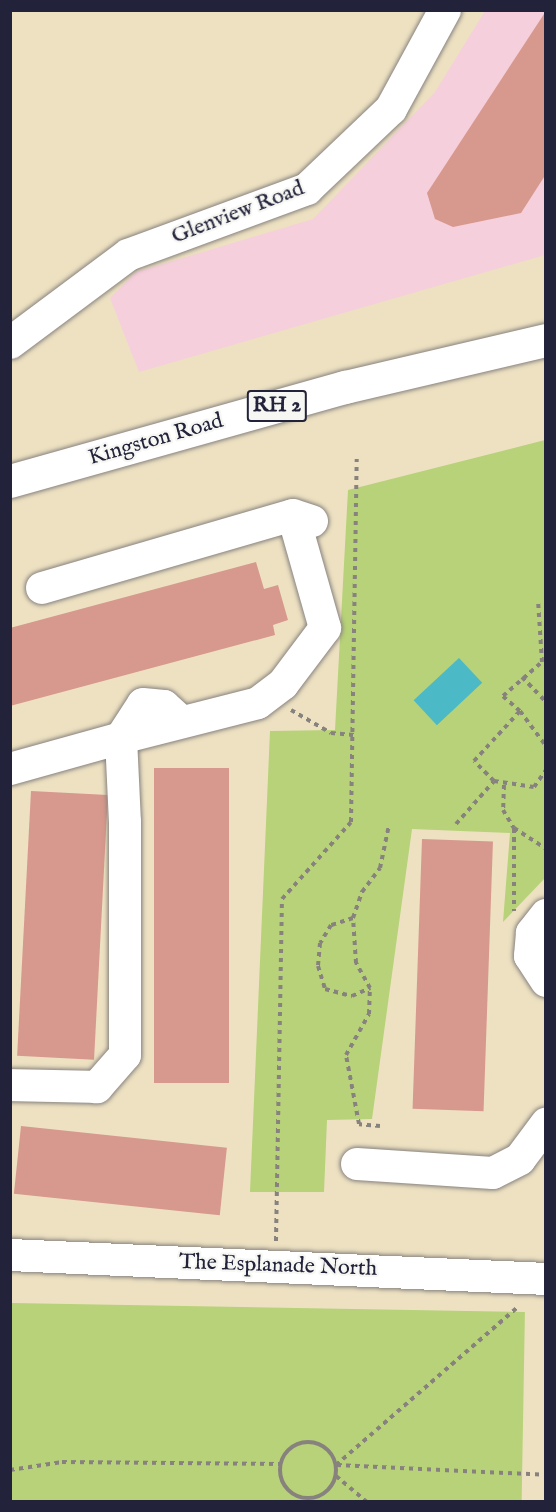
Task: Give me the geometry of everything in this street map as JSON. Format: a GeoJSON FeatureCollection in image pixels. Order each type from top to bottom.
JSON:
{"type":"FeatureCollection","features":[{"type":"Feature","properties":{"kind":"main road","name":"Kingston Road"},"geometry":{"type":"LineString","coordinates":[[10,481],[345,387],[546,340]]}},
{"type":"Feature","properties":{"kind":"street","name":"Glenview Road"},"geometry":{"type":"LineString","coordinates":[[10,343],[128,255],[306,189],[391,109],[445,10]]}},
{"type":"Feature","properties":{"kind":"street"},"geometry":{"type":"LineString","coordinates":[[10,1085],[97,1087],[125,1055],[121,738],[143,704],[164,706],[182,722],[258,703],[269,694],[325,627],[306,519],[42,588]]}},
{"type":"Feature","properties":{"kind":"street"},"geometry":{"type":"LineString","coordinates":[[10,769],[121,738]]}},
{"type":"Feature","properties":{"kind":"street"},"geometry":{"type":"LineString","coordinates":[[546,915],[532,933],[530,948],[536,971],[546,981]]}},
{"type":"Feature","properties":{"kind":"street"},"geometry":{"type":"LineString","coordinates":[[357,1164],[493,1173],[520,1159],[546,1124]]}},
{"type":"Feature","properties":{"kind":"street","name":"The Esplanade North"},"geometry":{"type":"LineString","coordinates":[[10,1255],[276,1265],[537,1288]]}},
{"type":"Feature","properties":{"kind":"path"},"geometry":{"type":"LineString","coordinates":[[276,1265],[282,899],[351,822],[357,459]]}},
{"type":"Feature","properties":{"kind":"path"},"geometry":{"type":"LineString","coordinates":[[538,600],[542,662],[522,677],[503,696],[520,711],[545,746],[546,752]]}},
{"type":"Feature","properties":{"kind":"path"},"geometry":{"type":"LineString","coordinates":[[522,677],[545,701]]}},
{"type":"Feature","properties":{"kind":"path"},"geometry":{"type":"LineString","coordinates":[[269,694],[331,733],[354,735]]}},
{"type":"Feature","properties":{"kind":"path"},"geometry":{"type":"LineString","coordinates":[[520,711],[474,760],[495,781],[504,785],[534,787],[546,770]]}},
{"type":"Feature","properties":{"kind":"path"},"geometry":{"type":"LineString","coordinates":[[456,824],[495,781]]}},
{"type":"Feature","properties":{"kind":"path"},"geometry":{"type":"LineString","coordinates":[[504,785],[503,810],[514,828],[546,849]]}},
{"type":"Feature","properties":{"kind":"path"},"geometry":{"type":"LineString","coordinates":[[380,1126],[359,1124],[346,1055],[369,1014],[370,988],[356,963],[353,918],[362,892],[380,868],[389,825]]}},
{"type":"Feature","properties":{"kind":"path"},"geometry":{"type":"LineString","coordinates":[[514,828],[514,915]]}},
{"type":"Feature","properties":{"kind":"path"},"geometry":{"type":"LineString","coordinates":[[353,918],[331,925],[320,943],[318,966],[325,989],[352,996],[370,988]]}},
{"type":"Feature","properties":{"kind":"path"},"geometry":{"type":"LineString","coordinates":[[336,1465],[537,1288]]}},
{"type":"Feature","properties":{"kind":"path"},"geometry":{"type":"LineString","coordinates":[[307,1442],[324,1446],[336,1465],[336,1476],[324,1494],[302,1498],[284,1486],[280,1464],[292,1446],[307,1442]]}},
{"type":"Feature","properties":{"kind":"path"},"geometry":{"type":"LineString","coordinates":[[10,1470],[62,1462],[280,1464]]}},
{"type":"Feature","properties":{"kind":"path"},"geometry":{"type":"LineString","coordinates":[[336,1465],[546,1475]]}},
{"type":"Feature","properties":{"kind":"path"},"geometry":{"type":"LineString","coordinates":[[336,1476],[367,1502]]}},
{"type":"Feature","properties":{"kind":"shaded area"},"geometry":{"type":"Polygon","coordinates":[[[485,11],[545,11],[545,255],[139,372],[110,298],[136,272],[313,219],[435,92],[485,11]]]}},
{"type":"Feature","properties":{"kind":"green space"},"geometry":{"type":"Polygon","coordinates":[[[545,440],[545,878],[503,922],[510,833],[412,829],[372,1119],[327,1120],[324,1192],[250,1192],[270,731],[335,730],[348,490],[545,440]]]}},
{"type":"Feature","properties":{"kind":"green space"},"geometry":{"type":"Polygon","coordinates":[[[11,1303],[525,1312],[522,1502],[10,1501],[11,1303]]]}},
{"type":"Feature","properties":{"kind":"water"},"geometry":{"type":"Polygon","coordinates":[[[459,658],[482,683],[437,725],[414,700],[459,658]]]}},
{"type":"Feature","properties":{"kind":"building"},"geometry":{"type":"Polygon","coordinates":[[[546,11],[546,174],[521,213],[453,227],[435,219],[427,193],[546,11]]]}},
{"type":"Feature","properties":{"kind":"building"},"geometry":{"type":"Polygon","coordinates":[[[256,562],[264,589],[278,585],[288,620],[273,625],[275,635],[10,706],[10,628],[256,562]]]}},
{"type":"Feature","properties":{"kind":"building"},"geometry":{"type":"Polygon","coordinates":[[[154,768],[229,768],[229,1083],[154,1083],[154,768]]]}},
{"type":"Feature","properties":{"kind":"building"},"geometry":{"type":"Polygon","coordinates":[[[31,791],[108,795],[94,1060],[17,1056],[31,791]]]}},
{"type":"Feature","properties":{"kind":"building"},"geometry":{"type":"Polygon","coordinates":[[[422,839],[493,841],[484,1111],[413,1109],[422,839]]]}},
{"type":"Feature","properties":{"kind":"building"},"geometry":{"type":"Polygon","coordinates":[[[21,1126],[227,1148],[220,1215],[14,1194],[21,1126]]]}}]}
